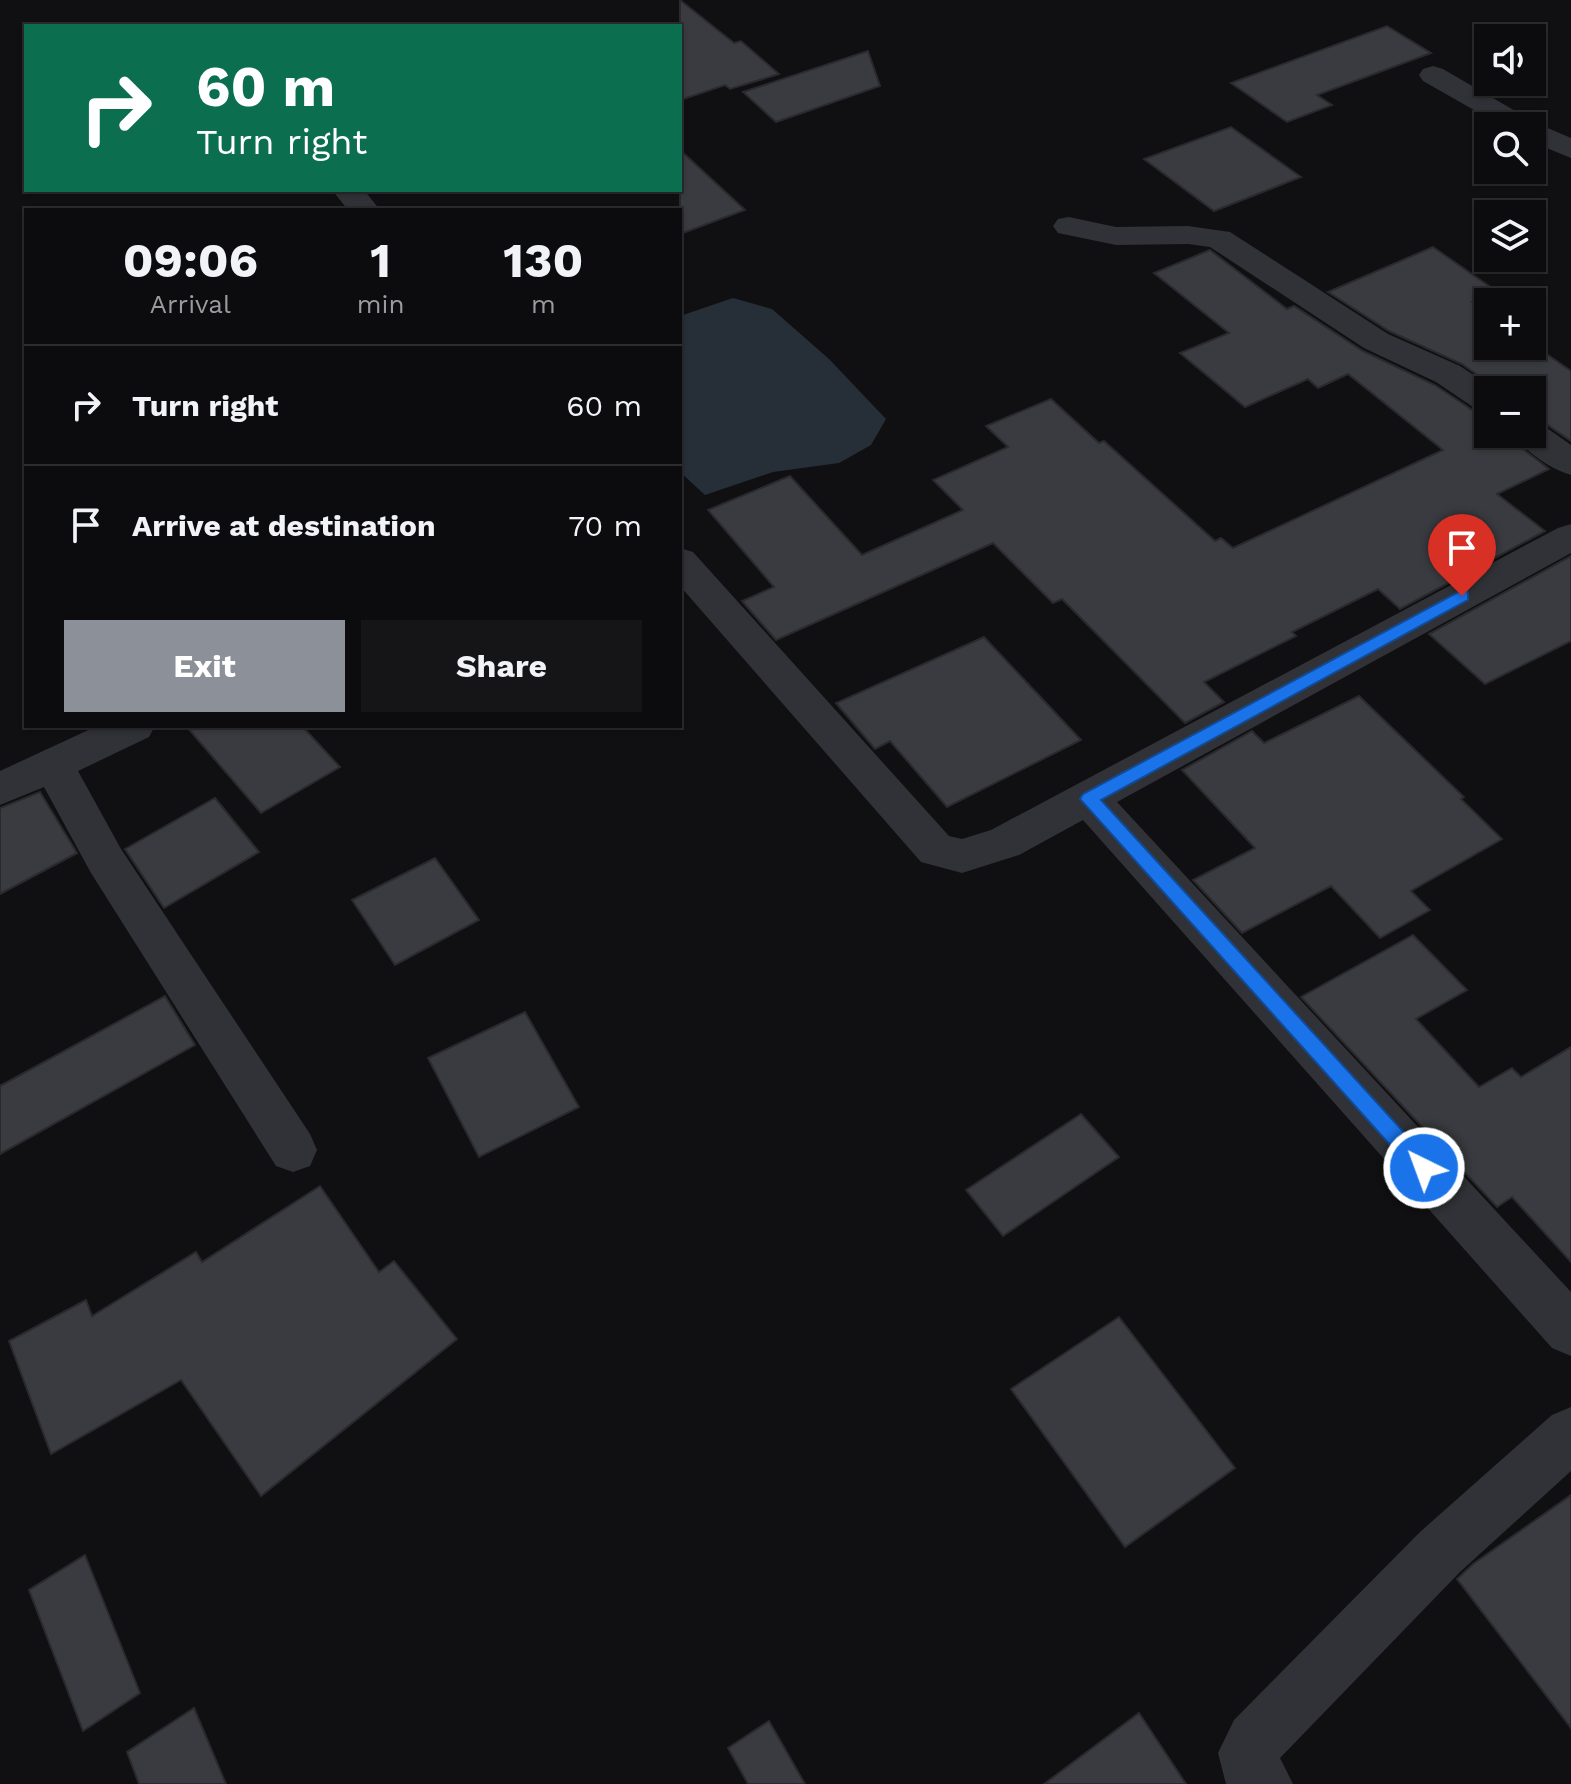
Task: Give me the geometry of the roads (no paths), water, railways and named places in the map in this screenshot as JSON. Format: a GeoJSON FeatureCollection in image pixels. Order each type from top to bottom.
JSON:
{"type":"FeatureCollection","features":[{"type":"Feature","properties":{"kind":"street"},"geometry":{"type":"LineString","coordinates":[[1433,75],[1498,112]]}},
{"type":"Feature","properties":{"kind":"street"},"geometry":{"type":"LineString","coordinates":[[1546,137],[1571,149]]}},
{"type":"Feature","properties":{"kind":"street"},"geometry":{"type":"LineString","coordinates":[[349,192],[363,208]]}},
{"type":"Feature","properties":{"kind":"street"},"geometry":{"type":"LineString","coordinates":[[1069,226],[1116,236],[1188,235],[1219,239],[1376,341],[1448,374],[1474,392]]}},
{"type":"Feature","properties":{"kind":"street"},"geometry":{"type":"LineString","coordinates":[[1546,444],[1571,463]]}},
{"type":"Feature","properties":{"kind":"street"},"geometry":{"type":"LineString","coordinates":[[682,563],[936,850],[962,856],[1004,843],[1089,799],[1571,537]]}},
{"type":"Feature","properties":{"kind":"street"},"geometry":{"type":"LineString","coordinates":[[0,789],[131,728]]}},
{"type":"Feature","properties":{"kind":"street"},"geometry":{"type":"LineString","coordinates":[[54,766],[106,861],[293,1150]]}},
{"type":"Feature","properties":{"kind":"street"},"geometry":{"type":"LineString","coordinates":[[1089,799],[1571,1330]]}},
{"type":"Feature","properties":{"kind":"street"},"geometry":{"type":"LineString","coordinates":[[1262,1784],[1250,1768],[1248,1753],[1255,1741],[1440,1552],[1571,1434]]}}]}
